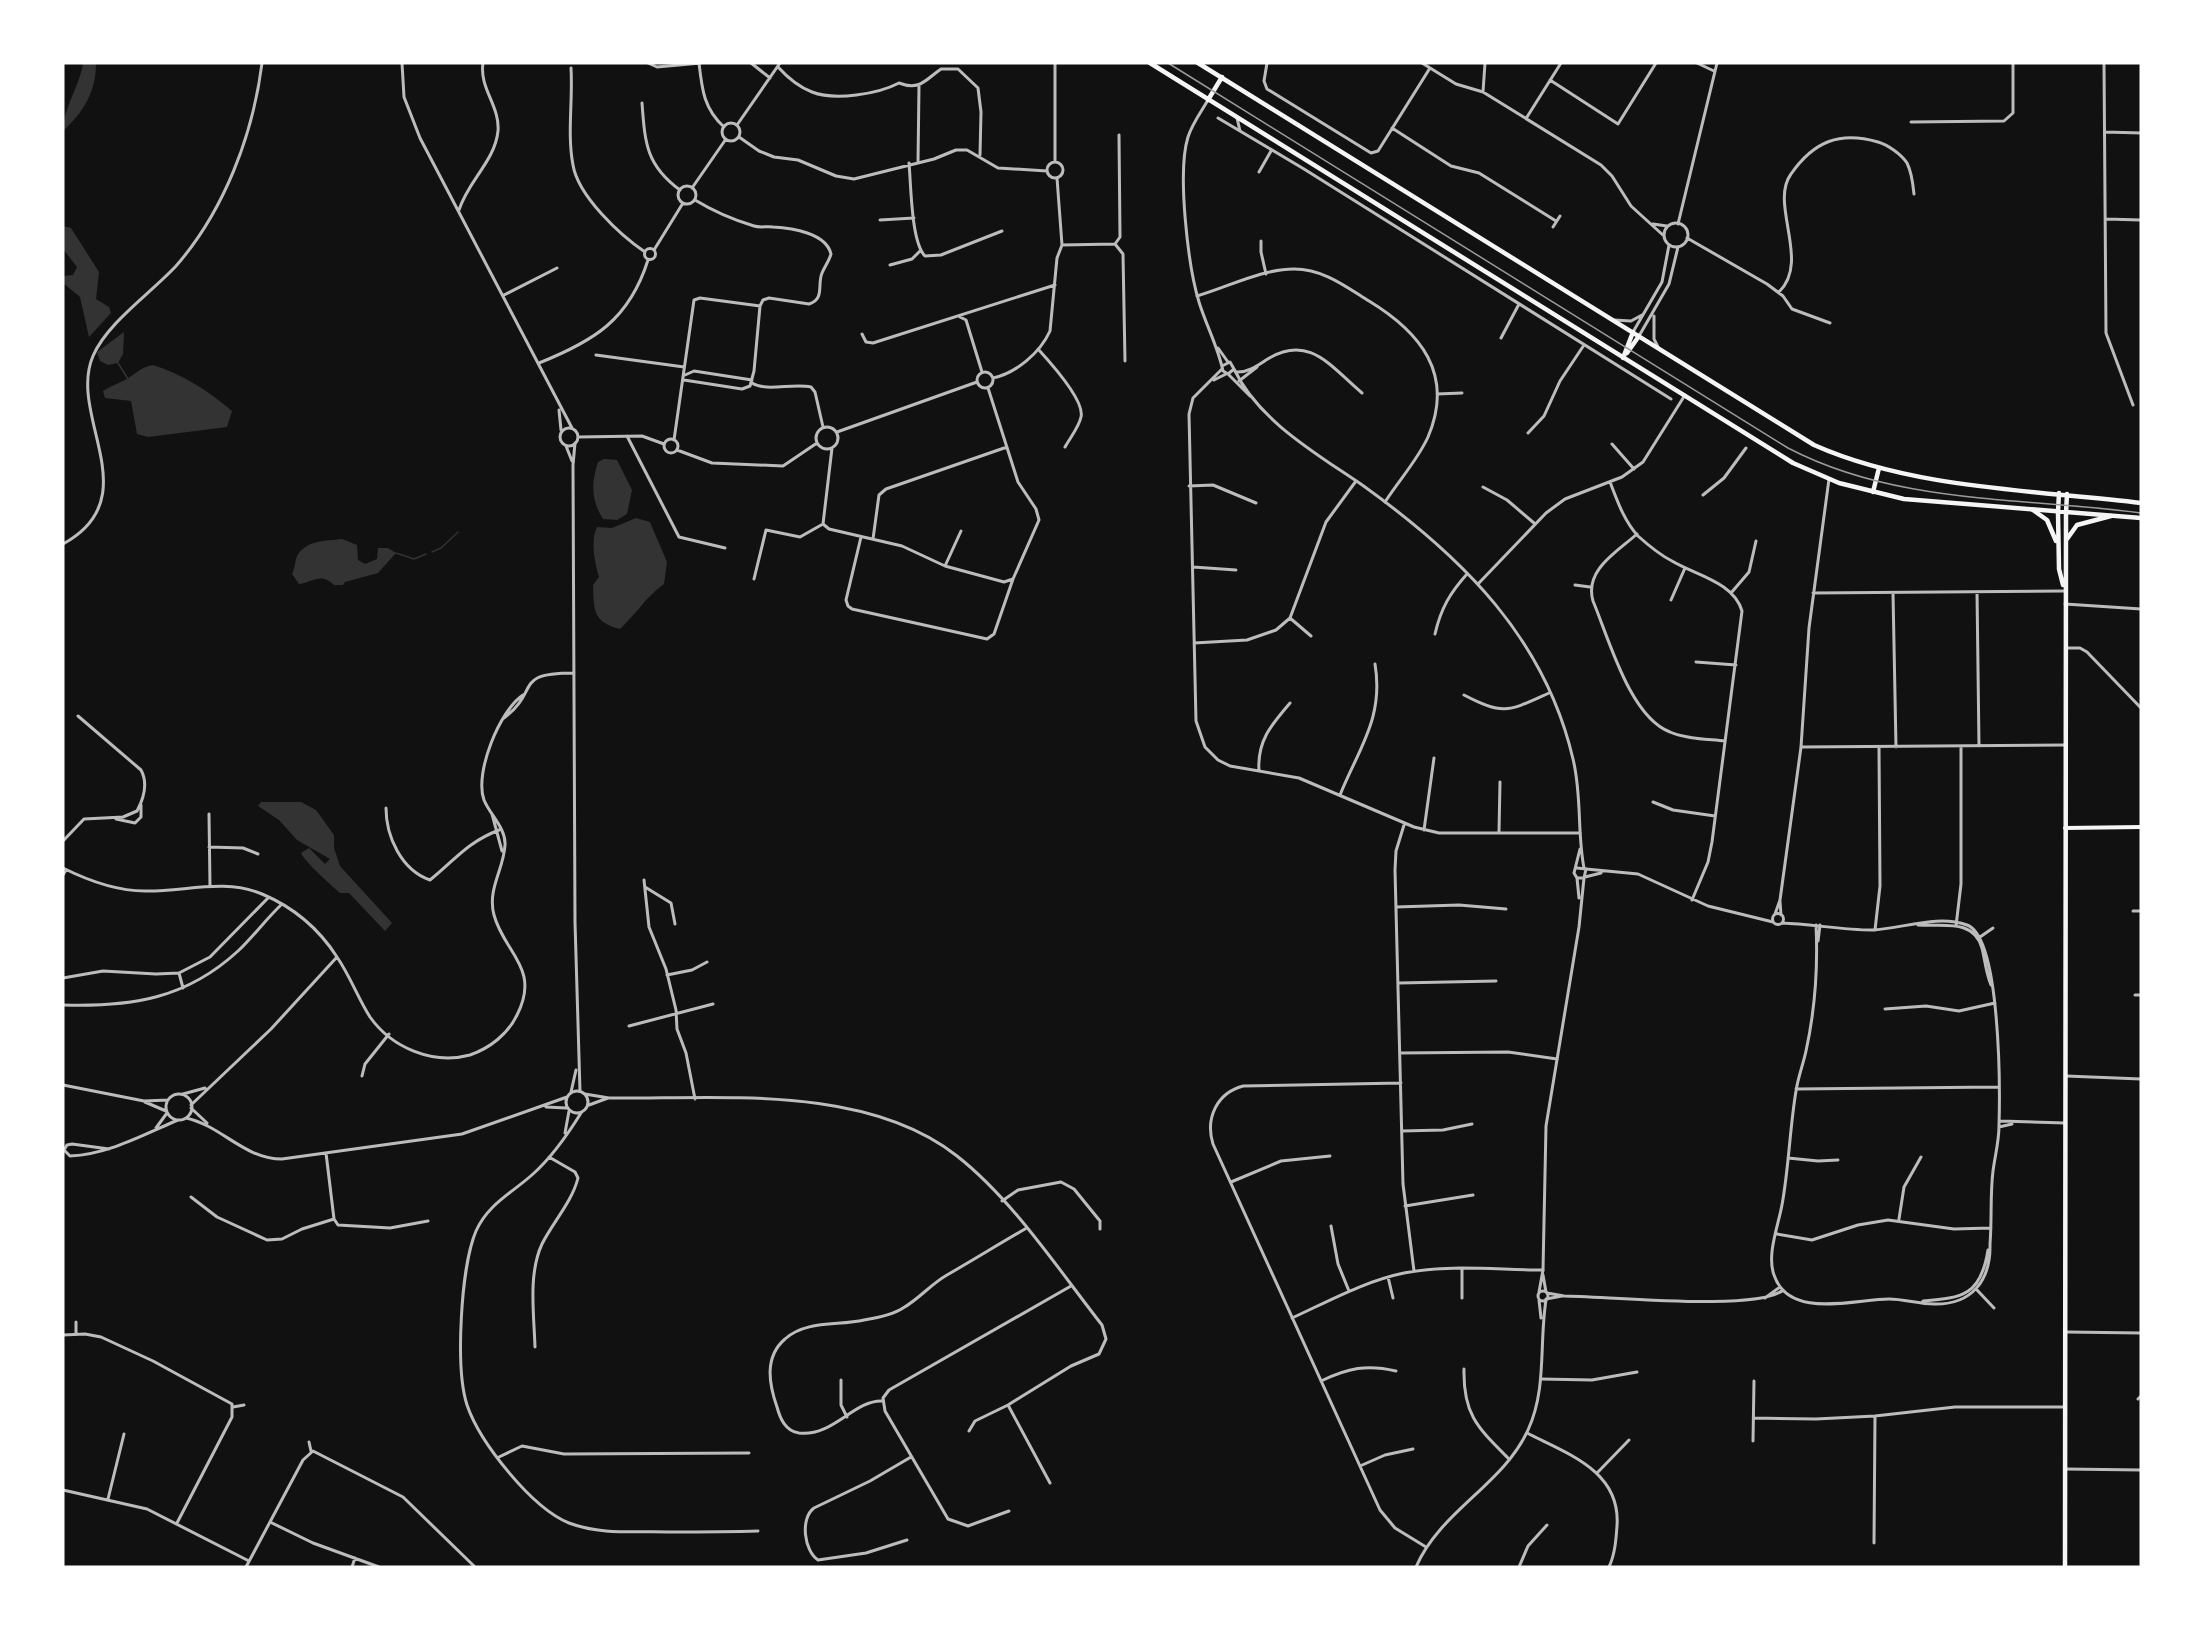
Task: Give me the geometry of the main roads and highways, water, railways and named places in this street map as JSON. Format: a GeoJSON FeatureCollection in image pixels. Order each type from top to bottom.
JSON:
{"type":"FeatureCollection","features":[{"type":"Feature","properties":{"kind":"main road"},"geometry":{"type":"LineString","coordinates":[[1150,63],[1793,464],[1829,479],[1904,499],[2141,519]]}},
{"type":"Feature","properties":{"kind":"main road"},"geometry":{"type":"LineString","coordinates":[[1198,63],[1814,445],[1844,458],[1879,468],[1938,479],[2141,503]]}},
{"type":"Feature","properties":{"kind":"main road"},"geometry":{"type":"LineString","coordinates":[[1208,100],[1222,77]]}},
{"type":"Feature","properties":{"kind":"main road"},"geometry":{"type":"LineString","coordinates":[[1623,358],[1633,332]]}},
{"type":"Feature","properties":{"kind":"main road"},"geometry":{"type":"LineString","coordinates":[[1623,358],[1640,336]]}},
{"type":"Feature","properties":{"kind":"main road"},"geometry":{"type":"LineString","coordinates":[[1873,492],[1879,468]]}},
{"type":"Feature","properties":{"kind":"main road"},"geometry":{"type":"LineString","coordinates":[[2059,493],[2058,547],[2064,589]]}},
{"type":"Feature","properties":{"kind":"main road"},"geometry":{"type":"LineString","coordinates":[[2065,1567],[2067,1123],[2064,589],[2067,494]]}},
{"type":"Feature","properties":{"kind":"main road"},"geometry":{"type":"LineString","coordinates":[[2033,510],[2048,520],[2058,547]]}},
{"type":"Feature","properties":{"kind":"main road"},"geometry":{"type":"LineString","coordinates":[[2066,542],[2070,530],[2077,525],[2111,516]]}},
{"type":"Feature","properties":{"kind":"main road"},"geometry":{"type":"LineString","coordinates":[[2066,828],[2141,826]]}},
{"type":"Feature","properties":{"kind":"waterway"},"geometry":{"type":"LineString","coordinates":[[118,363],[128,379]]}},
{"type":"Feature","properties":{"kind":"waterway"},"geometry":{"type":"LineString","coordinates":[[432,552],[441,548],[458,532]]}},
{"type":"Feature","properties":{"kind":"waterway"},"geometry":{"type":"LineString","coordinates":[[396,553],[414,559],[426,554]]}},
{"type":"Feature","properties":{"kind":"tram line"},"geometry":{"type":"LineString","coordinates":[[1168,63],[1788,448],[1830,467],[1872,480],[1916,489],[1961,496],[2141,513]]}}]}
